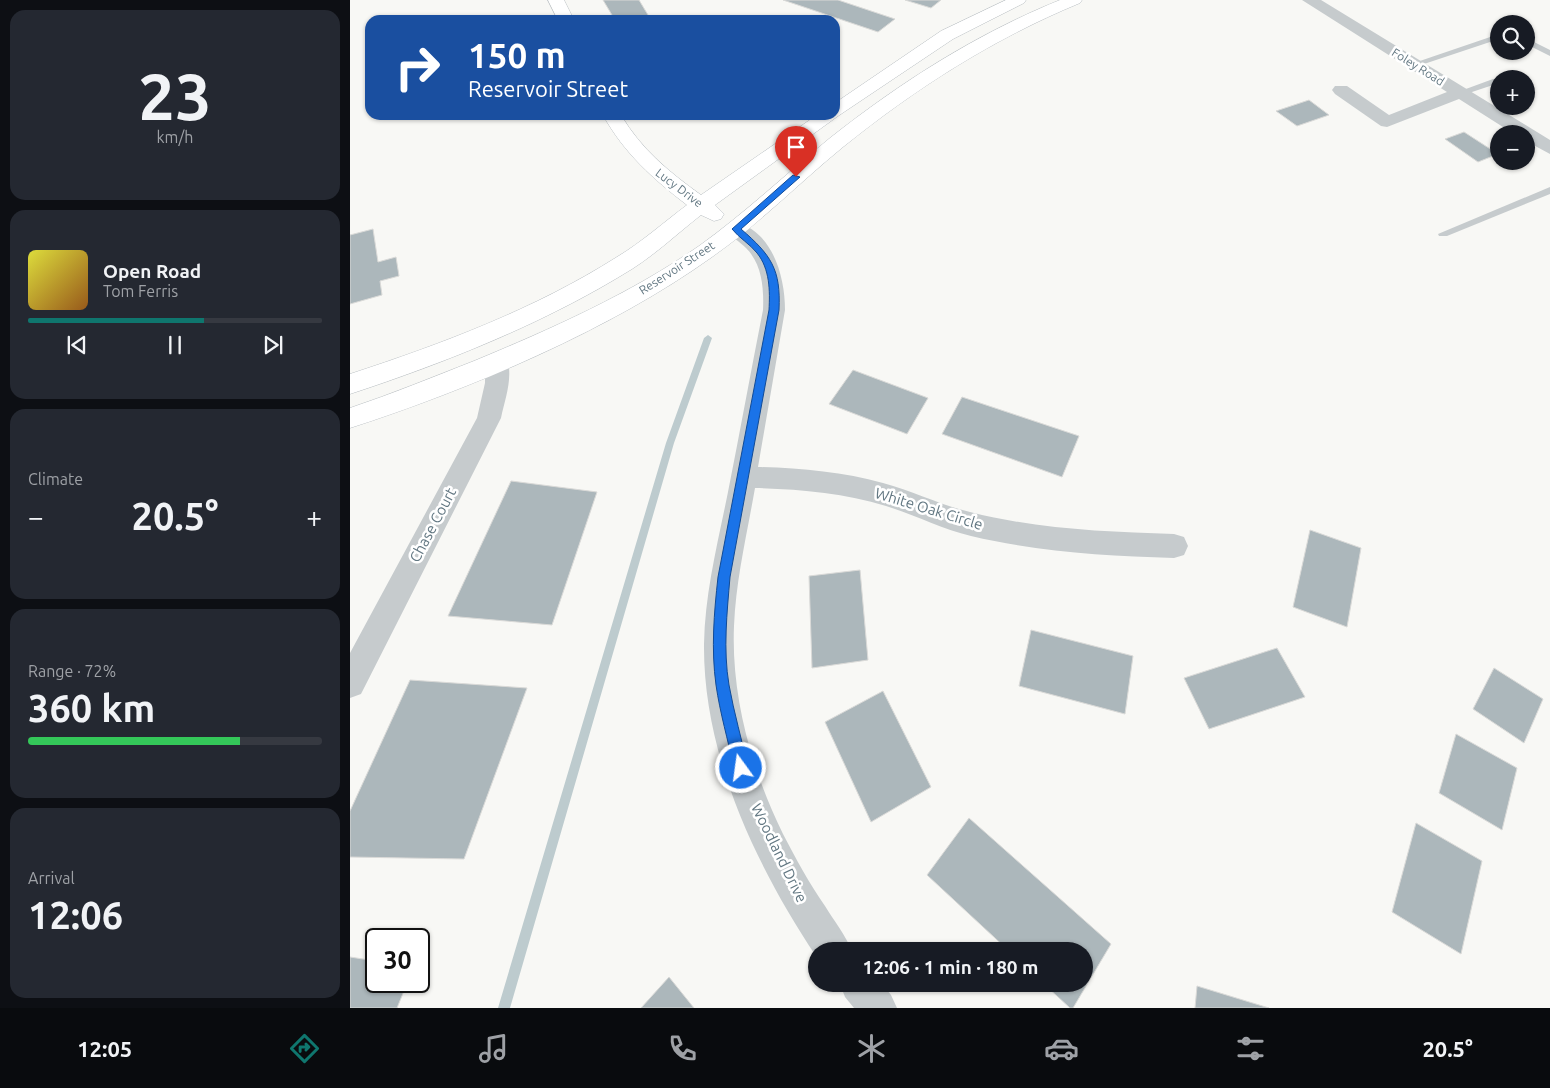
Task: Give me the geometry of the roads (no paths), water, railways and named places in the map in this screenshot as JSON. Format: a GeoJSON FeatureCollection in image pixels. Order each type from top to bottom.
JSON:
{"type":"FeatureCollection","features":[{"type":"Feature","properties":{"kind":"main road"},"geometry":{"type":"LineString","coordinates":[[556,0],[564,15]]}},
{"type":"Feature","properties":{"kind":"main road"},"geometry":{"type":"LineString","coordinates":[[840,108],[947,35],[1018,0]]}},
{"type":"Feature","properties":{"kind":"main road","name":"Reservoir Street"},"geometry":{"type":"LineString","coordinates":[[350,418],[497,361],[604,313],[694,258],[736,229],[807,167],[900,94],[996,35],[1074,0]]}},
{"type":"Feature","properties":{"kind":"main road","name":"Lucy Drive"},"geometry":{"type":"LineString","coordinates":[[615,120],[631,146],[660,176],[736,229]]}},
{"type":"Feature","properties":{"kind":"main road"},"geometry":{"type":"LineString","coordinates":[[350,384],[386,372],[481,334],[571,293],[625,262],[701,204],[822,120]]}},
{"type":"Feature","properties":{"kind":"street","name":"Foley Road"},"geometry":{"type":"LineString","coordinates":[[1310,0],[1550,148]]}},
{"type":"Feature","properties":{"kind":"street"},"geometry":{"type":"LineString","coordinates":[[1341,90],[1387,122],[1460,93]]}},
{"type":"Feature","properties":{"kind":"street","name":"Woodland Drive"},"geometry":{"type":"LineString","coordinates":[[736,229],[761,251],[769,266],[775,292],[774,310],[724,577],[719,647],[727,712],[741,768],[764,828],[791,884],[828,942]]}},
{"type":"Feature","properties":{"kind":"street","name":"Chase Court"},"geometry":{"type":"LineString","coordinates":[[350,683],[489,418],[497,382],[497,361]]}},
{"type":"Feature","properties":{"kind":"street","name":"White Oak Circle"},"geometry":{"type":"LineString","coordinates":[[744,477],[795,478],[845,485],[884,495],[968,524],[1028,536],[1092,543],[1174,546]]}},
{"type":"Feature","properties":{"kind":"street"},"geometry":{"type":"LineString","coordinates":[[865,992],[878,1008]]}},
{"type":"Feature","properties":{"kind":"lane"},"geometry":{"type":"LineString","coordinates":[[1415,64],[1490,39]]}},
{"type":"Feature","properties":{"kind":"lane"},"geometry":{"type":"LineString","coordinates":[[1535,45],[1550,53]]}},
{"type":"Feature","properties":{"kind":"lane"},"geometry":{"type":"LineString","coordinates":[[1460,93],[1490,83]]}},
{"type":"Feature","properties":{"kind":"lane"},"geometry":{"type":"LineString","coordinates":[[1443,234],[1550,190]]}},
{"type":"Feature","properties":{"kind":"waterway"},"geometry":{"type":"LineString","coordinates":[[504,1008],[670,443],[708,338]]}}]}
